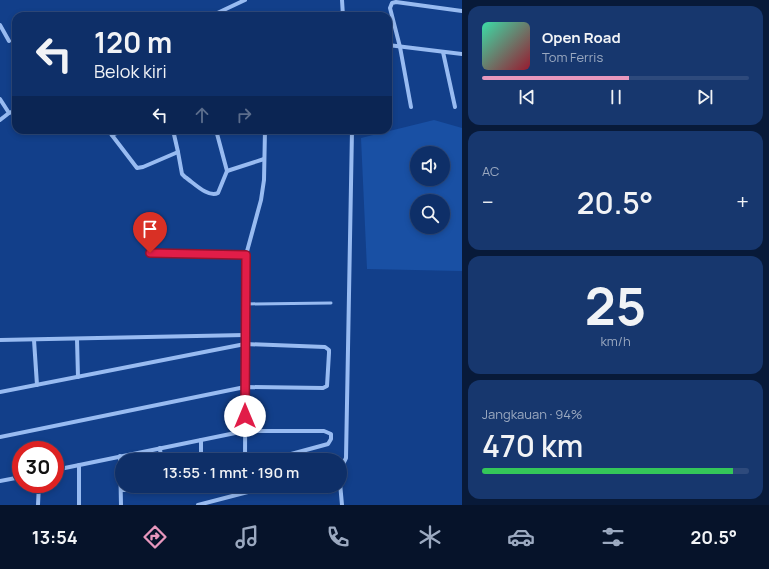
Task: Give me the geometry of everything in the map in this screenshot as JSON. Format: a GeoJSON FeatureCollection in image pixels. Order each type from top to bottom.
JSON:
{"type":"FeatureCollection","features":[{"type":"Feature","properties":{"kind":"street"},"geometry":{"type":"LineString","coordinates":[[220,12],[245,0]]}},
{"type":"Feature","properties":{"kind":"street"},"geometry":{"type":"LineString","coordinates":[[342,0],[343,12]]}},
{"type":"Feature","properties":{"kind":"street"},"geometry":{"type":"LineString","coordinates":[[391,12],[390,8],[392,3],[396,2],[462,11]]}},
{"type":"Feature","properties":{"kind":"street"},"geometry":{"type":"LineString","coordinates":[[392,16],[400,47],[411,107]]}},
{"type":"Feature","properties":{"kind":"street"},"geometry":{"type":"LineString","coordinates":[[0,25],[9,41]]}},
{"type":"Feature","properties":{"kind":"street"},"geometry":{"type":"LineString","coordinates":[[392,46],[462,54]]}},
{"type":"Feature","properties":{"kind":"street"},"geometry":{"type":"LineString","coordinates":[[443,52],[455,107]]}},
{"type":"Feature","properties":{"kind":"street"},"geometry":{"type":"LineString","coordinates":[[0,99],[9,113]]}},
{"type":"Feature","properties":{"kind":"street"},"geometry":{"type":"LineString","coordinates":[[0,120],[12,112]]}},
{"type":"Feature","properties":{"kind":"street"},"geometry":{"type":"LineString","coordinates":[[174,134],[182,174],[209,194],[214,195],[218,193],[227,171],[217,134]]}},
{"type":"Feature","properties":{"kind":"street"},"geometry":{"type":"LineString","coordinates":[[245,453],[246,255],[261,200],[264,180],[265,134]]}},
{"type":"Feature","properties":{"kind":"street"},"geometry":{"type":"LineString","coordinates":[[346,453],[352,134]]}},
{"type":"Feature","properties":{"kind":"street"},"geometry":{"type":"LineString","coordinates":[[112,135],[137,168],[144,167],[178,152]]}},
{"type":"Feature","properties":{"kind":"street"},"geometry":{"type":"LineString","coordinates":[[227,171],[264,160]]}},
{"type":"Feature","properties":{"kind":"street"},"geometry":{"type":"LineString","coordinates":[[0,340],[245,335]]}},
{"type":"Feature","properties":{"kind":"street"},"geometry":{"type":"LineString","coordinates":[[77,339],[78,377]]}},
{"type":"Feature","properties":{"kind":"street"},"geometry":{"type":"LineString","coordinates":[[34,340],[37,385]]}},
{"type":"Feature","properties":{"kind":"street"},"geometry":{"type":"LineString","coordinates":[[0,392],[245,344],[325,347],[329,350],[327,386],[323,388],[245,387],[0,437]]}},
{"type":"Feature","properties":{"kind":"street"},"geometry":{"type":"LineString","coordinates":[[135,453],[245,431],[324,431],[331,434],[332,439],[328,444],[295,453]]}},
{"type":"Feature","properties":{"kind":"street"},"geometry":{"type":"LineString","coordinates":[[200,440],[201,453]]}},
{"type":"Feature","properties":{"kind":"street"},"geometry":{"type":"LineString","coordinates":[[160,448],[160,453]]}},
{"type":"Feature","properties":{"kind":"street"},"geometry":{"type":"LineString","coordinates":[[64,468],[115,457]]}},
{"type":"Feature","properties":{"kind":"street"},"geometry":{"type":"LineString","coordinates":[[79,465],[79,505]]}},
{"type":"Feature","properties":{"kind":"street"},"geometry":{"type":"LineString","coordinates":[[0,481],[12,479]]}},
{"type":"Feature","properties":{"kind":"street"},"geometry":{"type":"LineString","coordinates":[[38,505],[39,493]]}},
{"type":"Feature","properties":{"kind":"street"},"geometry":{"type":"LineString","coordinates":[[121,493],[121,505]]}},
{"type":"Feature","properties":{"kind":"street"},"geometry":{"type":"LineString","coordinates":[[198,505],[244,493]]}},
{"type":"Feature","properties":{"kind":"street"},"geometry":{"type":"LineString","coordinates":[[341,493],[342,505]]}},
{"type":"Feature","properties":{"kind":"lane"},"geometry":{"type":"LineString","coordinates":[[150,253],[246,255]]}},
{"type":"Feature","properties":{"kind":"lane"},"geometry":{"type":"LineString","coordinates":[[245,304],[332,303]]}},
{"type":"Feature","properties":{"kind":"shaded area"},"geometry":{"type":"Polygon","coordinates":[[[434,120],[462,128],[462,271],[367,269],[361,138],[377,134],[392,134],[392,130],[434,120]]]}},
{"type":"Feature","properties":{"kind":"route"},"geometry":{"type":"LineString","coordinates":[[150,253],[246,255],[245,416]]}}]}
